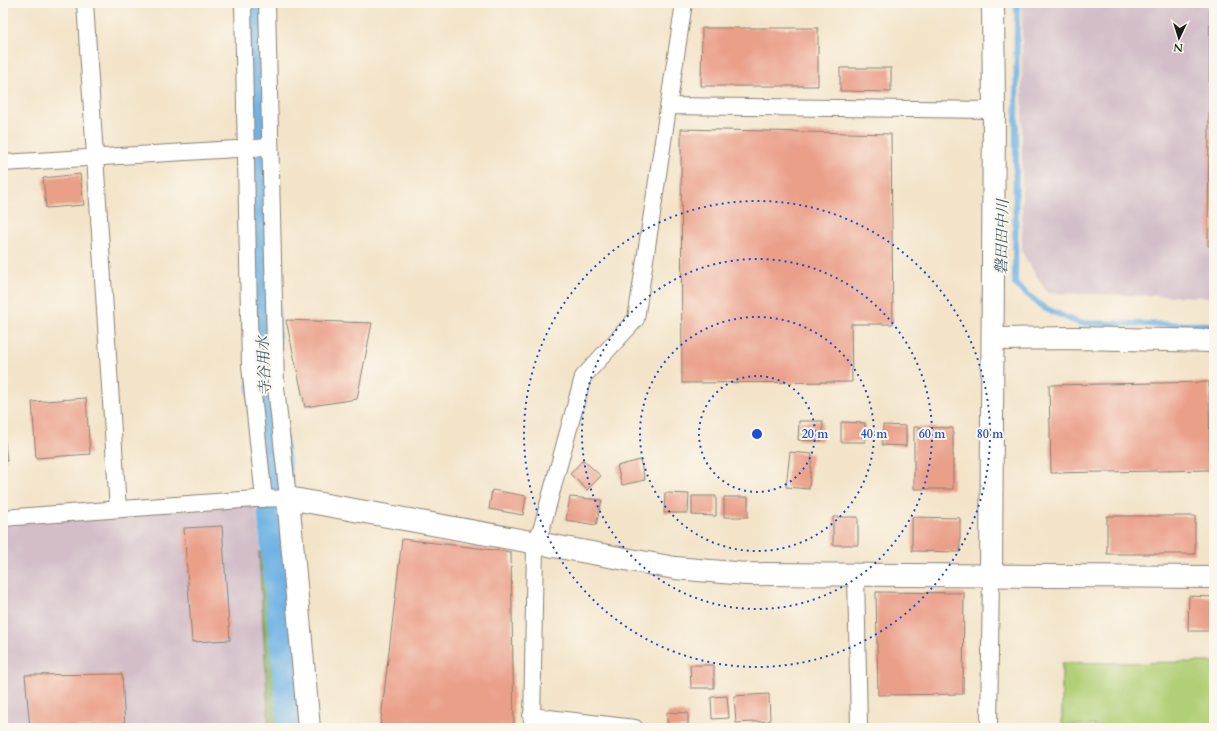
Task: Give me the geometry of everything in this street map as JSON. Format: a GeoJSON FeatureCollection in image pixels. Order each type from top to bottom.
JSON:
{"type":"FeatureCollection","features":[{"type":"Feature","properties":{"kind":"street"},"geometry":{"type":"LineString","coordinates":[[85,3],[118,509]]}},
{"type":"Feature","properties":{"kind":"street"},"geometry":{"type":"LineString","coordinates":[[243,3],[250,366],[264,499]]}},
{"type":"Feature","properties":{"kind":"street"},"geometry":{"type":"LineString","coordinates":[[267,3],[276,387],[288,498],[309,728]]}},
{"type":"Feature","properties":{"kind":"street"},"geometry":{"type":"LineString","coordinates":[[635,728],[532,722],[534,544],[542,527],[583,377],[636,320],[684,3]]}},
{"type":"Feature","properties":{"kind":"street"},"geometry":{"type":"LineString","coordinates":[[989,728],[994,110],[992,3]]}},
{"type":"Feature","properties":{"kind":"street"},"geometry":{"type":"LineString","coordinates":[[669,106],[994,110]]}},
{"type":"Feature","properties":{"kind":"street"},"geometry":{"type":"LineString","coordinates":[[3,163],[270,147]]}},
{"type":"Feature","properties":{"kind":"street"},"geometry":{"type":"LineString","coordinates":[[993,339],[1075,338],[1214,341]]}},
{"type":"Feature","properties":{"kind":"street"},"geometry":{"type":"LineString","coordinates":[[3,518],[288,498],[534,544],[675,568],[746,574],[991,574],[1214,577]]}},
{"type":"Feature","properties":{"kind":"street"},"geometry":{"type":"LineString","coordinates":[[856,574],[859,728]]}},
{"type":"Feature","properties":{"kind":"shaded area"},"geometry":{"type":"Polygon","coordinates":[[[1022,3],[1214,3],[1214,297],[1047,293],[1022,252],[1022,3]]]}},
{"type":"Feature","properties":{"kind":"shaded area"},"geometry":{"type":"Polygon","coordinates":[[[255,499],[279,728],[3,728],[3,517],[255,499]]]}},
{"type":"Feature","properties":{"kind":"green space"},"geometry":{"type":"Polygon","coordinates":[[[259,552],[272,554],[287,728],[269,728],[259,552]]]}},
{"type":"Feature","properties":{"kind":"green space"},"geometry":{"type":"Polygon","coordinates":[[[1214,662],[1214,728],[1117,728],[1116,726],[1062,725],[1062,663],[1214,662]]]}},
{"type":"Feature","properties":{"kind":"building"},"geometry":{"type":"Polygon","coordinates":[[[1210,3],[1214,3],[1214,246],[1208,246],[1210,3]]]}},
{"type":"Feature","properties":{"kind":"building"},"geometry":{"type":"Polygon","coordinates":[[[702,28],[818,28],[818,86],[701,86],[702,28]]]}},
{"type":"Feature","properties":{"kind":"building"},"geometry":{"type":"Polygon","coordinates":[[[840,68],[891,68],[891,92],[840,91],[840,68]]]}},
{"type":"Feature","properties":{"kind":"building"},"geometry":{"type":"Polygon","coordinates":[[[681,129],[891,134],[893,324],[851,324],[852,382],[682,383],[681,129]]]}},
{"type":"Feature","properties":{"kind":"building"},"geometry":{"type":"Polygon","coordinates":[[[80,174],[84,205],[46,208],[43,178],[80,174]]]}},
{"type":"Feature","properties":{"kind":"building"},"geometry":{"type":"Polygon","coordinates":[[[286,320],[372,323],[357,399],[305,407],[286,320]]]}},
{"type":"Feature","properties":{"kind":"building"},"geometry":{"type":"Polygon","coordinates":[[[1209,382],[1210,470],[1051,473],[1049,385],[1209,382]]]}},
{"type":"Feature","properties":{"kind":"building"},"geometry":{"type":"Polygon","coordinates":[[[86,398],[90,454],[36,458],[32,402],[86,398]]]}},
{"type":"Feature","properties":{"kind":"building"},"geometry":{"type":"Polygon","coordinates":[[[799,421],[823,421],[822,441],[798,440],[799,421]]]}},
{"type":"Feature","properties":{"kind":"building"},"geometry":{"type":"Polygon","coordinates":[[[841,422],[865,423],[865,442],[841,442],[841,422]]]}},
{"type":"Feature","properties":{"kind":"building"},"geometry":{"type":"Polygon","coordinates":[[[3,424],[7,461],[3,461],[3,424]]]}},
{"type":"Feature","properties":{"kind":"building"},"geometry":{"type":"Polygon","coordinates":[[[883,425],[906,426],[906,446],[882,445],[883,425]]]}},
{"type":"Feature","properties":{"kind":"building"},"geometry":{"type":"Polygon","coordinates":[[[914,427],[953,428],[953,489],[914,489],[914,427]]]}},
{"type":"Feature","properties":{"kind":"building"},"geometry":{"type":"Polygon","coordinates":[[[790,452],[812,454],[809,489],[786,487],[790,452]]]}},
{"type":"Feature","properties":{"kind":"building"},"geometry":{"type":"Polygon","coordinates":[[[583,460],[601,476],[587,490],[570,474],[583,460]]]}},
{"type":"Feature","properties":{"kind":"building"},"geometry":{"type":"Polygon","coordinates":[[[640,460],[645,480],[622,485],[617,466],[640,460]]]}},
{"type":"Feature","properties":{"kind":"building"},"geometry":{"type":"Polygon","coordinates":[[[492,490],[526,496],[523,515],[489,509],[492,490]]]}},
{"type":"Feature","properties":{"kind":"building"},"geometry":{"type":"Polygon","coordinates":[[[665,493],[689,494],[688,513],[664,513],[665,493]]]}},
{"type":"Feature","properties":{"kind":"building"},"geometry":{"type":"Polygon","coordinates":[[[692,496],[716,496],[716,516],[692,515],[692,496]]]}},
{"type":"Feature","properties":{"kind":"building"},"geometry":{"type":"Polygon","coordinates":[[[570,497],[602,500],[596,525],[566,520],[570,497]]]}},
{"type":"Feature","properties":{"kind":"building"},"geometry":{"type":"Polygon","coordinates":[[[724,497],[748,497],[748,517],[724,517],[724,497]]]}},
{"type":"Feature","properties":{"kind":"building"},"geometry":{"type":"Polygon","coordinates":[[[1107,516],[1195,516],[1195,554],[1107,554],[1107,516]]]}},
{"type":"Feature","properties":{"kind":"building"},"geometry":{"type":"Polygon","coordinates":[[[833,517],[858,517],[858,545],[833,545],[833,517]]]}},
{"type":"Feature","properties":{"kind":"building"},"geometry":{"type":"Polygon","coordinates":[[[912,517],[960,518],[960,552],[912,551],[912,517]]]}},
{"type":"Feature","properties":{"kind":"building"},"geometry":{"type":"Polygon","coordinates":[[[222,526],[230,640],[192,642],[184,528],[222,526]]]}},
{"type":"Feature","properties":{"kind":"building"},"geometry":{"type":"Polygon","coordinates":[[[402,539],[511,552],[514,728],[380,728],[402,539]]]}},
{"type":"Feature","properties":{"kind":"building"},"geometry":{"type":"Polygon","coordinates":[[[876,592],[964,593],[963,694],[878,695],[876,592]]]}},
{"type":"Feature","properties":{"kind":"building"},"geometry":{"type":"Polygon","coordinates":[[[1189,596],[1214,597],[1214,631],[1188,631],[1189,596]]]}},
{"type":"Feature","properties":{"kind":"building"},"geometry":{"type":"Polygon","coordinates":[[[690,665],[714,665],[714,688],[691,688],[690,665]]]}},
{"type":"Feature","properties":{"kind":"building"},"geometry":{"type":"Polygon","coordinates":[[[122,674],[125,728],[30,728],[25,675],[122,674]]]}},
{"type":"Feature","properties":{"kind":"building"},"geometry":{"type":"Polygon","coordinates":[[[769,694],[770,721],[736,723],[734,696],[769,694]]]}},
{"type":"Feature","properties":{"kind":"building"},"geometry":{"type":"Polygon","coordinates":[[[727,696],[729,718],[712,719],[711,697],[727,696]]]}},
{"type":"Feature","properties":{"kind":"building"},"geometry":{"type":"Polygon","coordinates":[[[667,712],[688,713],[688,728],[667,728],[667,712]]]}},
{"type":"Feature","properties":{"kind":"waterway","name":"寺谷用水"},"geometry":{"type":"LineString","coordinates":[[254,3],[253,14],[260,190],[264,390],[276,485],[275,514],[295,728]]}},
{"type":"Feature","properties":{"kind":"waterway","name":"磐田田中川"},"geometry":{"type":"LineString","coordinates":[[1017,3],[1015,284],[1044,308],[1079,323],[1214,325]]}}]}
